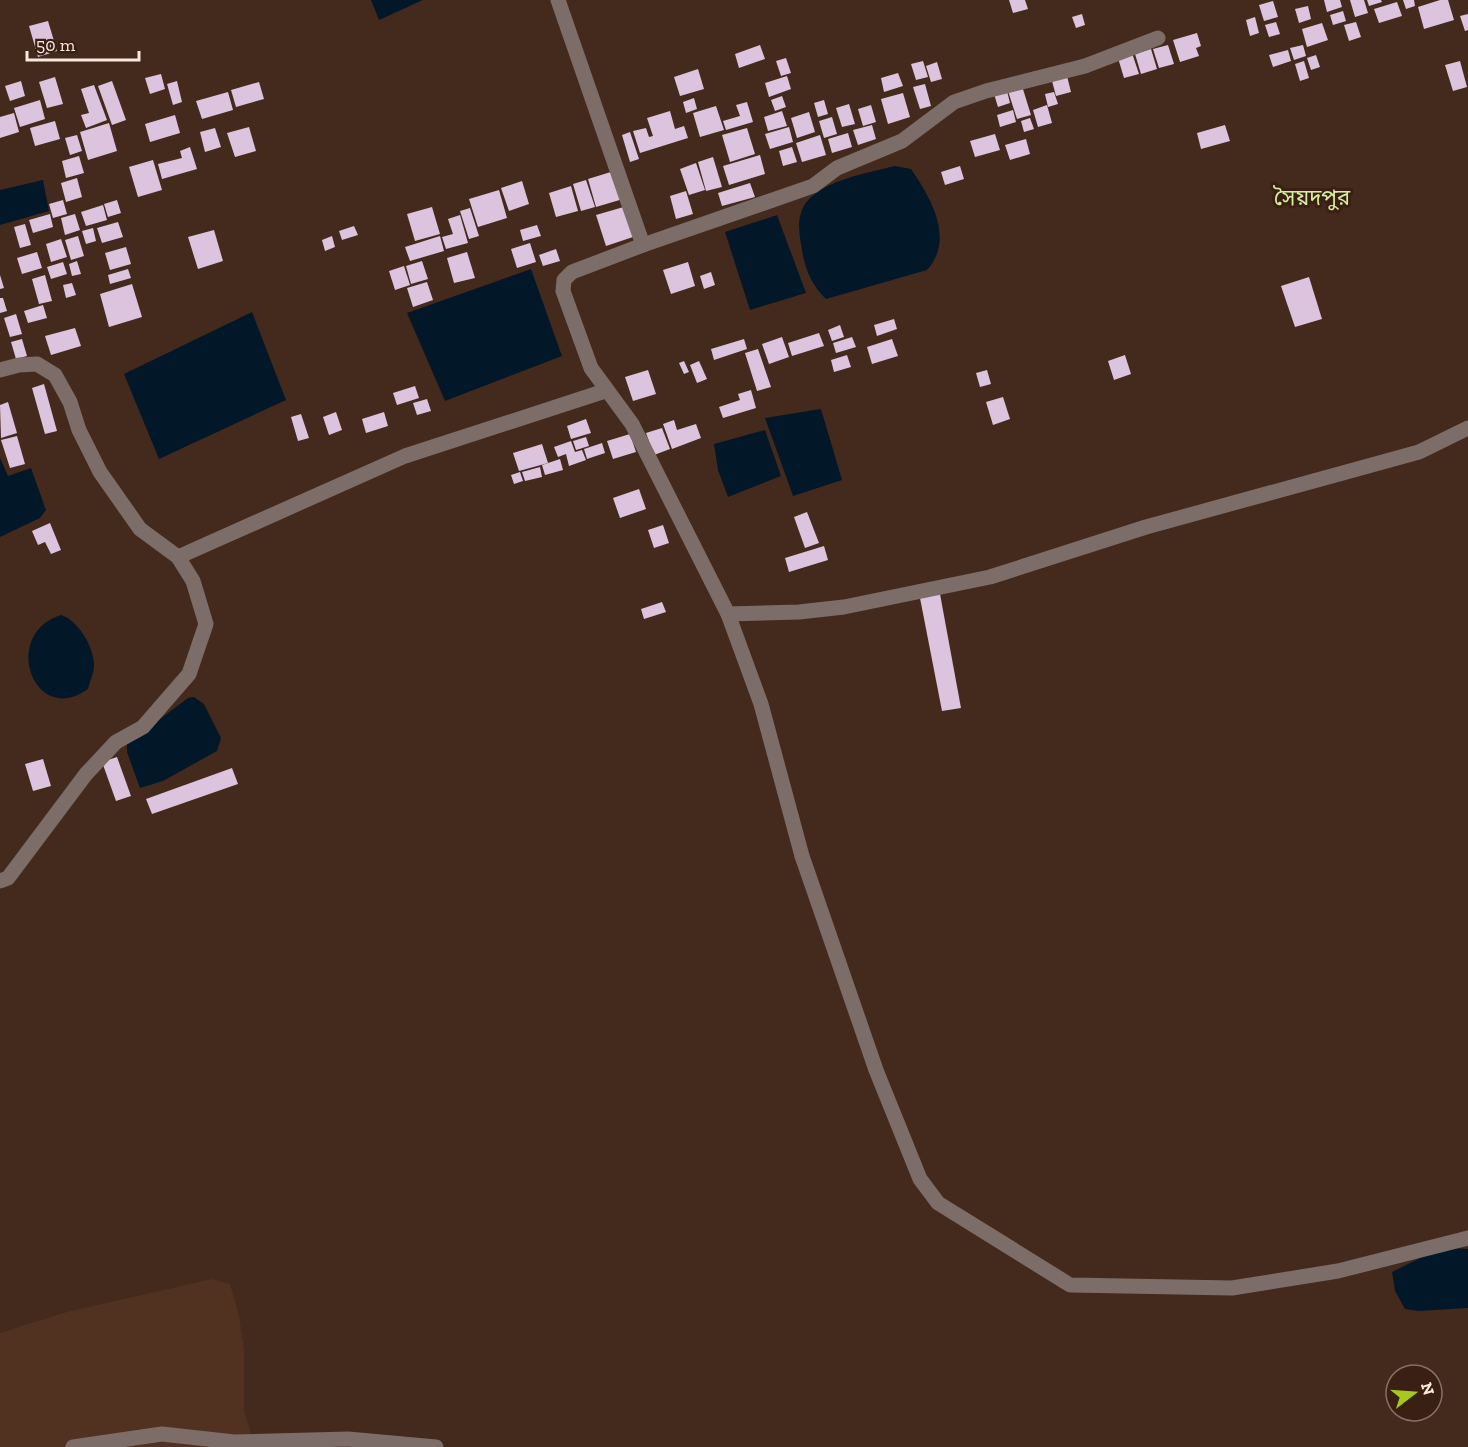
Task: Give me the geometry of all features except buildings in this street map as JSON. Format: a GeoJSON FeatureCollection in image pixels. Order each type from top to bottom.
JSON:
{"type":"FeatureCollection","features":[{"type":"Feature","properties":{"kind":"street"},"geometry":{"type":"LineString","coordinates":[[558,0],[643,245]]}},
{"type":"Feature","properties":{"kind":"street"},"geometry":{"type":"LineString","coordinates":[[1158,38],[1085,66],[987,91],[954,102],[902,141],[837,168],[813,186],[572,272],[564,280],[563,291],[591,369],[605,391],[632,424],[647,450],[728,614],[761,704],[802,856],[876,1070],[920,1179],[938,1203],[1070,1285],[1232,1288],[1338,1271],[1468,1238]]}},
{"type":"Feature","properties":{"kind":"street"},"geometry":{"type":"LineString","coordinates":[[0,370],[19,365],[37,364],[55,375],[70,402],[79,430],[100,472],[140,529],[178,557],[193,580],[206,624],[189,674],[143,727],[116,742],[86,774],[8,878],[0,881]]}},
{"type":"Feature","properties":{"kind":"street"},"geometry":{"type":"LineString","coordinates":[[178,557],[405,456],[605,391]]}},
{"type":"Feature","properties":{"kind":"street"},"geometry":{"type":"LineString","coordinates":[[728,614],[799,612],[844,607],[990,577],[1146,527],[1419,452],[1468,428]]}},
{"type":"Feature","properties":{"kind":"street"},"geometry":{"type":"LineString","coordinates":[[73,1447],[162,1434],[234,1442],[348,1439],[436,1447]]}},
{"type":"Feature","properties":{"kind":"shaded area"},"geometry":{"type":"Polygon","coordinates":[[[212,1279],[230,1284],[239,1316],[244,1349],[244,1411],[255,1447],[0,1447],[0,1333],[67,1312],[212,1279]]]}},
{"type":"Feature","properties":{"kind":"water"},"geometry":{"type":"Polygon","coordinates":[[[371,0],[423,0],[379,20],[371,0]]]}},
{"type":"Feature","properties":{"kind":"water"},"geometry":{"type":"Polygon","coordinates":[[[895,166],[911,169],[932,206],[940,232],[935,258],[927,270],[826,299],[813,283],[803,257],[799,222],[801,213],[807,202],[828,186],[841,180],[895,166]]]}},
{"type":"Feature","properties":{"kind":"water"},"geometry":{"type":"Polygon","coordinates":[[[43,180],[49,211],[0,225],[0,190],[43,180]]]}},
{"type":"Feature","properties":{"kind":"water"},"geometry":{"type":"Polygon","coordinates":[[[777,215],[806,293],[750,310],[725,232],[777,215]]]}},
{"type":"Feature","properties":{"kind":"water"},"geometry":{"type":"Polygon","coordinates":[[[531,269],[562,356],[445,401],[407,313],[531,269]]]}},
{"type":"Feature","properties":{"kind":"water"},"geometry":{"type":"Polygon","coordinates":[[[252,312],[286,400],[159,459],[124,374],[252,312]]]}},
{"type":"Feature","properties":{"kind":"water"},"geometry":{"type":"Polygon","coordinates":[[[821,409],[842,480],[793,496],[765,418],[821,409]]]}},
{"type":"Feature","properties":{"kind":"water"},"geometry":{"type":"Polygon","coordinates":[[[765,430],[781,476],[728,497],[718,470],[714,444],[765,430]]]}},
{"type":"Feature","properties":{"kind":"water"},"geometry":{"type":"Polygon","coordinates":[[[0,458],[8,476],[31,468],[46,510],[40,518],[0,537],[0,458]]]}},
{"type":"Feature","properties":{"kind":"water"},"geometry":{"type":"Polygon","coordinates":[[[61,615],[73,622],[84,635],[91,650],[94,665],[88,689],[69,698],[52,697],[40,688],[31,674],[28,657],[32,640],[42,625],[61,615]]]}},
{"type":"Feature","properties":{"kind":"water"},"geometry":{"type":"Polygon","coordinates":[[[194,697],[204,704],[221,738],[217,751],[163,781],[140,788],[127,752],[127,744],[188,698],[194,697]]]}},
{"type":"Feature","properties":{"kind":"water"},"geometry":{"type":"Polygon","coordinates":[[[1452,1248],[1468,1249],[1468,1308],[1418,1311],[1405,1309],[1395,1291],[1392,1272],[1430,1253],[1452,1248]]]}},
{"type":"Feature","properties":{"kind":"district","name":"সৈয়দপুর"},"geometry":{"type":"Point","coordinates":[1312,197]}}]}
